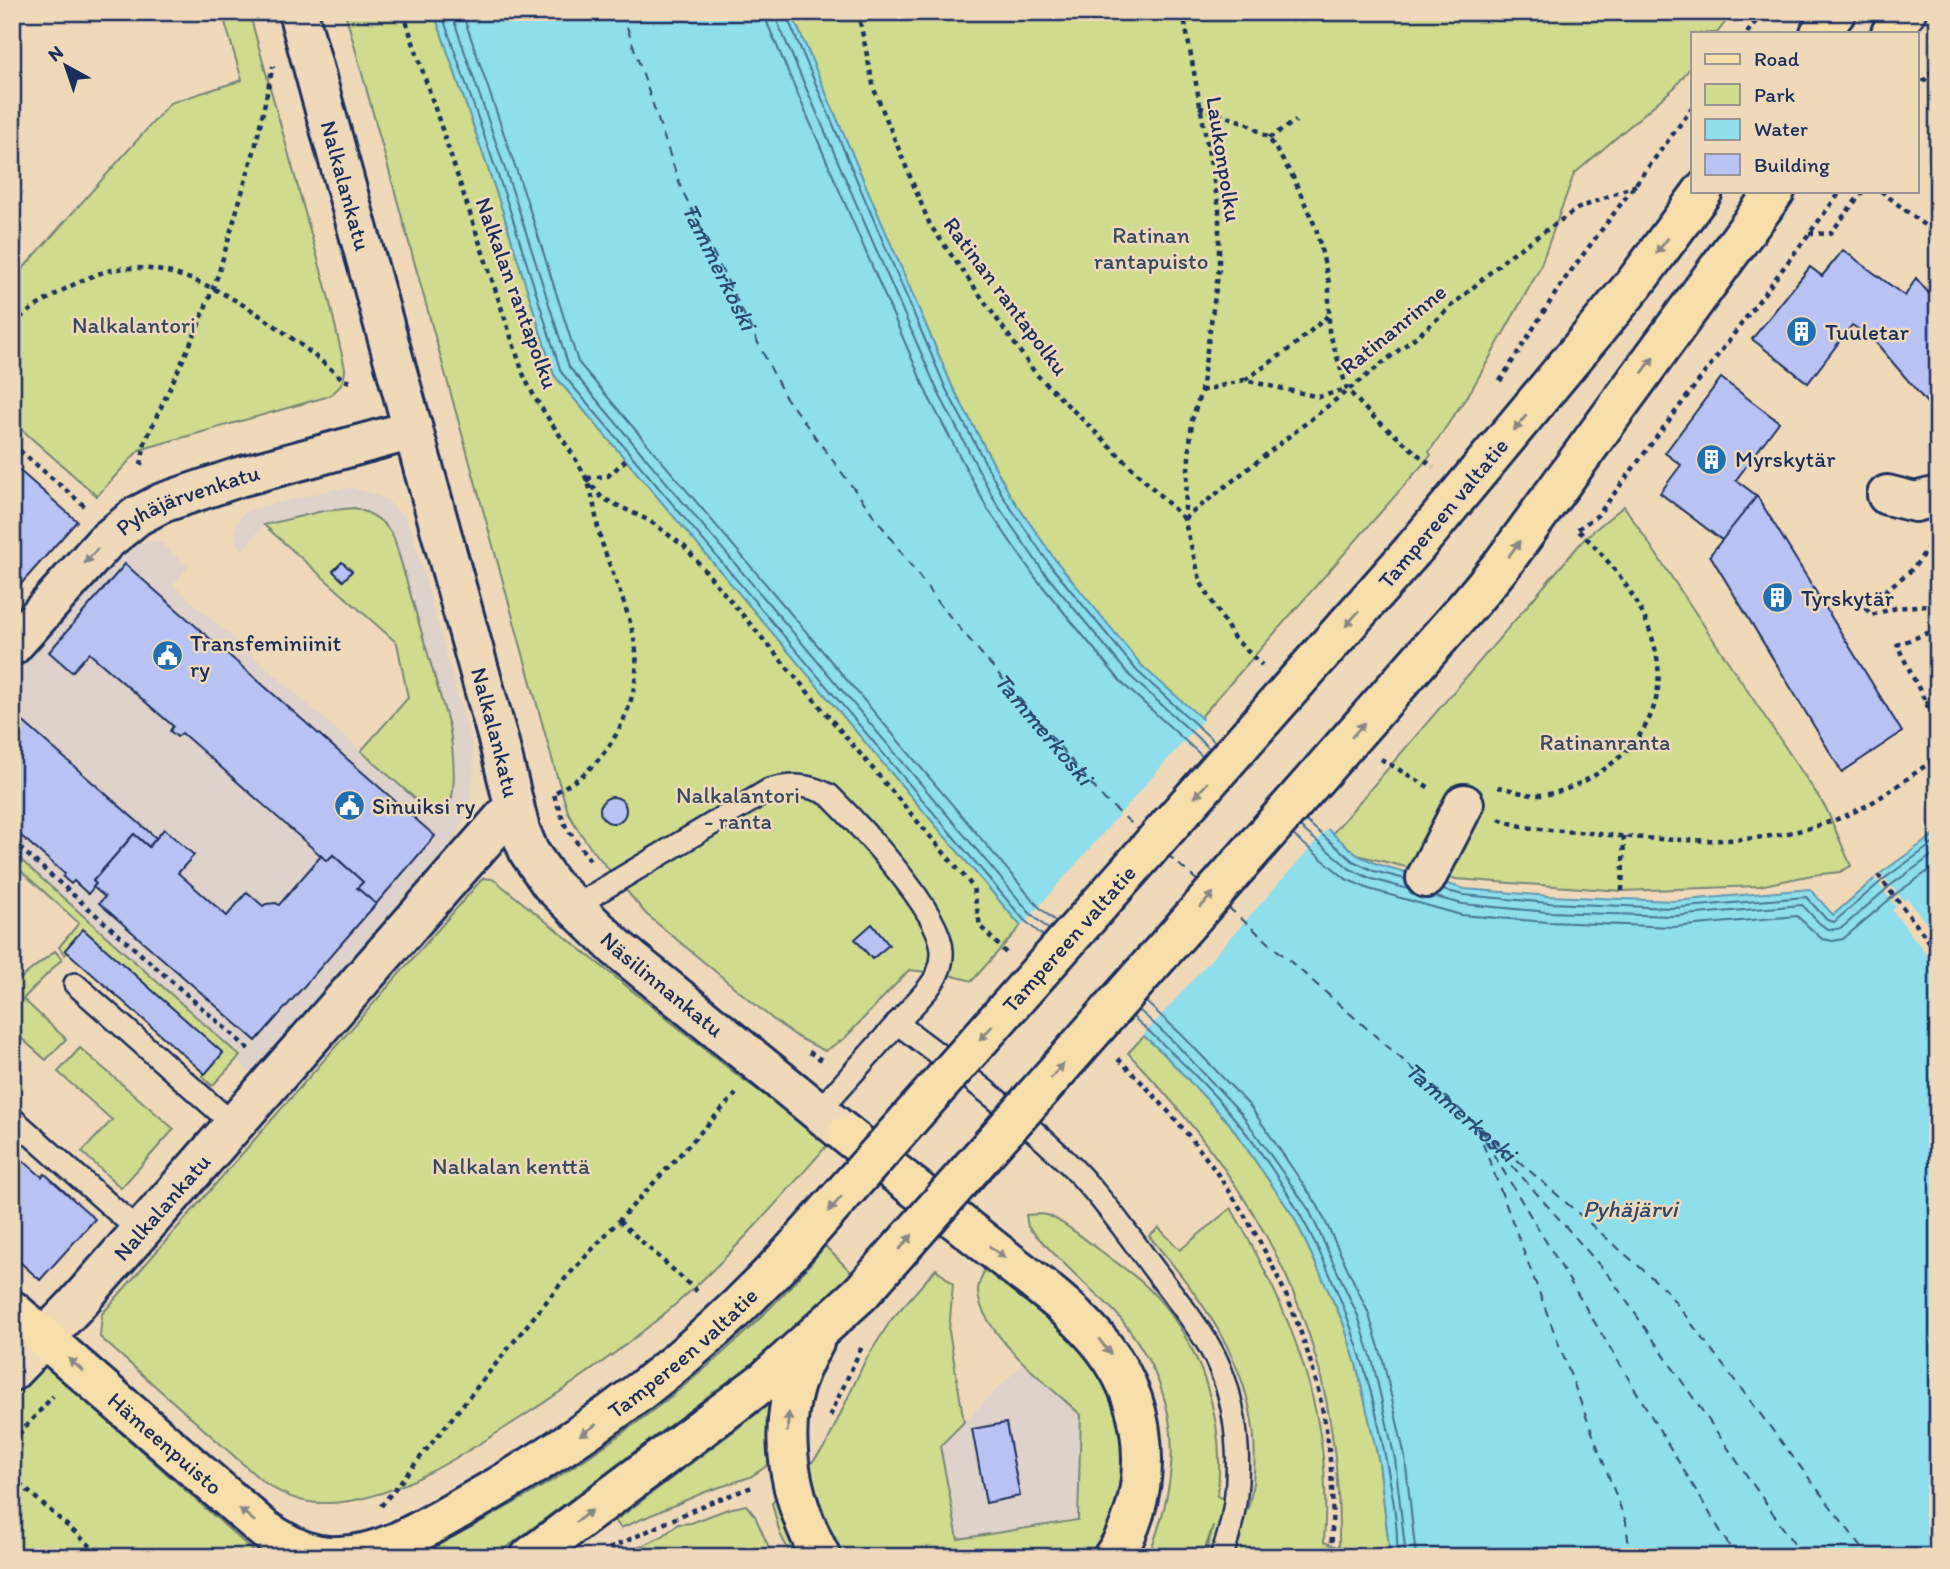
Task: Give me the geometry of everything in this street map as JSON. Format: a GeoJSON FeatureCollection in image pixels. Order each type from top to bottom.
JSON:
{"type":"FeatureCollection","features":[{"type":"Feature","properties":{"kind":"main road"},"geometry":{"type":"LineString","coordinates":[[1821,32],[1836,12]]}},
{"type":"Feature","properties":{"kind":"main road"},"geometry":{"type":"LineString","coordinates":[[1892,32],[1906,12]]}},
{"type":"Feature","properties":{"kind":"main road","name":"Tampereen valtatie"},"geometry":{"type":"LineString","coordinates":[[328,1557],[369,1553],[405,1537],[485,1495],[571,1441],[649,1386],[710,1335],[772,1275],[1413,550],[1635,283],[1702,192]]}},
{"type":"Feature","properties":{"kind":"main road"},"geometry":{"type":"LineString","coordinates":[[530,1557],[732,1406],[822,1330],[861,1293],[1471,602],[1504,562],[1774,192]]}},
{"type":"Feature","properties":{"kind":"main road"},"geometry":{"type":"LineString","coordinates":[[832,1123],[1067,1308],[1090,1329],[1112,1356],[1136,1407],[1142,1448],[1141,1479],[1134,1511],[1113,1557]]}},
{"type":"Feature","properties":{"kind":"main road","name":"Hämeenpuisto"},"geometry":{"type":"LineString","coordinates":[[12,1310],[265,1530],[292,1547],[328,1557]]}},
{"type":"Feature","properties":{"kind":"main road"},"geometry":{"type":"LineString","coordinates":[[821,1557],[806,1528],[793,1490],[787,1437],[795,1386],[822,1330]]}},
{"type":"Feature","properties":{"kind":"street","name":"Nalkalankatu"},"geometry":{"type":"LineString","coordinates":[[12,1371],[141,1232],[514,806],[498,739],[298,12]]}},
{"type":"Feature","properties":{"kind":"street","name":"Pyhäjärvenkatu"},"geometry":{"type":"LineString","coordinates":[[12,646],[116,531],[162,502],[413,430]]}},
{"type":"Feature","properties":{"kind":"street"},"geometry":{"type":"LineString","coordinates":[[1887,495],[1915,502],[1938,496]]}},
{"type":"Feature","properties":{"kind":"street"},"geometry":{"type":"LineString","coordinates":[[1426,878],[1464,804]]}},
{"type":"Feature","properties":{"kind":"street","name":"Näsilinnankatu"},"geometry":{"type":"LineString","coordinates":[[514,806],[529,852],[551,884],[574,908],[617,948],[832,1123]]}},
{"type":"Feature","properties":{"kind":"lane"},"geometry":{"type":"LineString","coordinates":[[574,908],[769,790],[799,785],[816,788],[829,795],[886,857],[929,916],[939,935],[942,948],[938,973],[928,990],[848,1077],[832,1123]]}},
{"type":"Feature","properties":{"kind":"lane"},"geometry":{"type":"LineString","coordinates":[[75,984],[234,1125]]}},
{"type":"Feature","properties":{"kind":"lane"},"geometry":{"type":"LineString","coordinates":[[897,1023],[994,1097],[1075,1170],[1131,1238],[1209,1346],[1227,1388],[1236,1435],[1234,1503],[1221,1557]]}},
{"type":"Feature","properties":{"kind":"lane"},"geometry":{"type":"LineString","coordinates":[[12,1118],[141,1232]]}},
{"type":"Feature","properties":{"kind":"path","name":"Nalkalan rantapolku"},"geometry":{"type":"LineString","coordinates":[[402,12],[524,376],[532,394],[586,478],[602,542],[630,623],[637,664],[633,694],[615,736],[581,776],[553,794]]}},
{"type":"Feature","properties":{"kind":"path","name":"Ratinan rantapolku"},"geometry":{"type":"LineString","coordinates":[[858,12],[874,89],[930,225],[1037,374],[1184,519]]}},
{"type":"Feature","properties":{"kind":"path","name":"Laukonpolku"},"geometry":{"type":"LineString","coordinates":[[1183,12],[1219,209],[1219,268],[1201,391],[1192,420],[1184,519]]}},
{"type":"Feature","properties":{"kind":"path"},"geometry":{"type":"LineString","coordinates":[[1748,32],[1763,12]]}},
{"type":"Feature","properties":{"kind":"path"},"geometry":{"type":"LineString","coordinates":[[141,466],[145,442],[213,288],[255,148],[274,61]]}},
{"type":"Feature","properties":{"kind":"path"},"geometry":{"type":"LineString","coordinates":[[1918,89],[1938,63]]}},
{"type":"Feature","properties":{"kind":"path"},"geometry":{"type":"LineString","coordinates":[[1199,107],[1246,123],[1269,138],[1293,177],[1316,228],[1329,283],[1329,331],[1347,389],[1371,415],[1439,472]]}},
{"type":"Feature","properties":{"kind":"path"},"geometry":{"type":"LineString","coordinates":[[1499,383],[1562,283],[1691,110]]}},
{"type":"Feature","properties":{"kind":"path"},"geometry":{"type":"LineString","coordinates":[[1269,138],[1296,121]]}},
{"type":"Feature","properties":{"kind":"path","name":"Ratinanrinne"},"geometry":{"type":"LineString","coordinates":[[1184,519],[1422,332],[1509,256],[1577,209],[1636,185]]}},
{"type":"Feature","properties":{"kind":"path"},"geometry":{"type":"LineString","coordinates":[[1568,540],[1577,529],[1598,515],[1840,192]]}},
{"type":"Feature","properties":{"kind":"path"},"geometry":{"type":"LineString","coordinates":[[1809,233],[1830,234],[1862,192]]}},
{"type":"Feature","properties":{"kind":"path"},"geometry":{"type":"LineString","coordinates":[[1882,192],[1938,236]]}},
{"type":"Feature","properties":{"kind":"path"},"geometry":{"type":"LineString","coordinates":[[12,324],[37,306],[91,276],[126,269],[164,271],[197,280],[213,288],[280,330],[344,380],[354,383]]}},
{"type":"Feature","properties":{"kind":"path"},"geometry":{"type":"LineString","coordinates":[[1201,391],[1244,380],[1292,348],[1329,315]]}},
{"type":"Feature","properties":{"kind":"path"},"geometry":{"type":"LineString","coordinates":[[1244,380],[1319,397],[1347,389]]}},
{"type":"Feature","properties":{"kind":"path"},"geometry":{"type":"LineString","coordinates":[[12,444],[116,531]]}},
{"type":"Feature","properties":{"kind":"path"},"geometry":{"type":"LineString","coordinates":[[586,478],[608,476],[626,460]]}},
{"type":"Feature","properties":{"kind":"path"},"geometry":{"type":"LineString","coordinates":[[1184,519],[1201,583],[1234,638],[1262,666]]}},
{"type":"Feature","properties":{"kind":"path"},"geometry":{"type":"LineString","coordinates":[[1464,804],[1478,782],[1540,795],[1578,785],[1615,763],[1637,741],[1653,711],[1659,678],[1654,645],[1640,609],[1599,550],[1577,529]]}},
{"type":"Feature","properties":{"kind":"path"},"geometry":{"type":"LineString","coordinates":[[1938,534],[1913,569],[1872,601],[1867,608],[1871,615],[1896,608],[1938,604]]}},
{"type":"Feature","properties":{"kind":"path"},"geometry":{"type":"LineString","coordinates":[[1938,629],[1897,646],[1938,727]]}},
{"type":"Feature","properties":{"kind":"path"},"geometry":{"type":"LineString","coordinates":[[1926,704],[1938,695]]}},
{"type":"Feature","properties":{"kind":"path"},"geometry":{"type":"LineString","coordinates":[[1372,753],[1419,783],[1504,821],[1542,830],[1709,842],[1776,835],[1839,818],[1875,800],[1938,757]]}},
{"type":"Feature","properties":{"kind":"path"},"geometry":{"type":"LineString","coordinates":[[550,784],[566,827],[610,885]]}},
{"type":"Feature","properties":{"kind":"path"},"geometry":{"type":"LineString","coordinates":[[1622,891],[1624,836]]}},
{"type":"Feature","properties":{"kind":"path"},"geometry":{"type":"LineString","coordinates":[[12,841],[255,1054]]}},
{"type":"Feature","properties":{"kind":"path"},"geometry":{"type":"LineString","coordinates":[[1878,875],[1938,953]]}},
{"type":"Feature","properties":{"kind":"path"},"geometry":{"type":"LineString","coordinates":[[805,1049],[848,1077]]}},
{"type":"Feature","properties":{"kind":"path"},"geometry":{"type":"LineString","coordinates":[[391,1505],[378,1509],[525,1325],[762,1065]]}},
{"type":"Feature","properties":{"kind":"path"},"geometry":{"type":"LineString","coordinates":[[619,1221],[694,1288]]}},
{"type":"Feature","properties":{"kind":"path"},"geometry":{"type":"LineString","coordinates":[[827,1421],[866,1339]]}},
{"type":"Feature","properties":{"kind":"path"},"geometry":{"type":"LineString","coordinates":[[12,1442],[56,1393]]}},
{"type":"Feature","properties":{"kind":"path"},"geometry":{"type":"LineString","coordinates":[[12,1477],[103,1557]]}},
{"type":"Feature","properties":{"kind":"path"},"geometry":{"type":"LineString","coordinates":[[603,1552],[694,1509],[766,1482]]}},
{"type":"Feature","properties":{"kind":"shaded area"},"geometry":{"type":"Polygon","coordinates":[[[353,488],[386,500],[404,517],[412,532],[472,746],[474,769],[470,804],[460,829],[448,847],[251,1073],[12,863],[12,676],[123,551],[141,542],[161,543],[188,567],[173,585],[429,811],[453,791],[455,762],[390,529],[374,515],[354,508],[344,508],[264,525],[242,551],[235,540],[236,524],[244,513],[335,489],[353,488]]]}},
{"type":"Feature","properties":{"kind":"shaded area"},"geometry":{"type":"Polygon","coordinates":[[[1024,1363],[1081,1415],[1078,1520],[957,1539],[940,1445],[1024,1363]]]}},
{"type":"Feature","properties":{"kind":"green space","name":"Nalkalantori"},"geometry":{"type":"Polygon","coordinates":[[[222,12],[249,12],[328,295],[345,368],[344,378],[338,389],[326,397],[139,450],[97,496],[12,421],[12,281],[170,103],[242,80],[222,12]]]}},
{"type":"Feature","properties":{"kind":"green space","name":"Nalkalantori - ranta"},"geometry":{"type":"Polygon","coordinates":[[[345,12],[434,12],[502,209],[554,375],[1021,926],[972,981],[945,974],[909,970],[845,1038],[825,1051],[799,1038],[775,1021],[646,914],[577,828],[568,812],[556,773],[345,12]]]}},
{"type":"Feature","properties":{"kind":"green space","name":"Ratinan rantapuisto"},"geometry":{"type":"Polygon","coordinates":[[[791,12],[1733,12],[1718,32],[1691,32],[1691,67],[1675,87],[1574,174],[1539,270],[1472,389],[1429,452],[1431,455],[1199,719],[1142,666],[1056,561],[1010,495],[952,386],[791,12]]]}},
{"type":"Feature","properties":{"kind":"green space","name":"Ratinanranta"},"geometry":{"type":"Polygon","coordinates":[[[1624,506],[1826,808],[1851,866],[1840,872],[1759,886],[1622,891],[1456,879],[1357,855],[1332,834],[1586,537],[1624,506]]]}},
{"type":"Feature","properties":{"kind":"green space"},"geometry":{"type":"Polygon","coordinates":[[[354,508],[377,519],[394,538],[449,726],[454,782],[448,809],[440,814],[429,811],[361,751],[408,698],[397,643],[264,525],[323,511],[354,508]]]}},
{"type":"Feature","properties":{"kind":"green space"},"geometry":{"type":"Polygon","coordinates":[[[12,852],[240,1056],[212,1086],[202,1076],[223,1053],[84,930],[65,950],[68,952],[65,955],[59,947],[79,923],[12,863],[12,852]]]}},
{"type":"Feature","properties":{"kind":"green space","name":"Nalkalan kenttä"},"geometry":{"type":"Polygon","coordinates":[[[483,878],[497,882],[737,1075],[830,1142],[748,1234],[696,1286],[629,1343],[557,1394],[444,1465],[397,1487],[349,1501],[316,1503],[299,1500],[283,1494],[261,1480],[100,1337],[102,1314],[483,878]]]}},
{"type":"Feature","properties":{"kind":"green space"},"geometry":{"type":"Polygon","coordinates":[[[55,951],[62,959],[23,999],[66,1039],[46,1060],[12,1030],[12,972],[21,978],[55,951]]]}},
{"type":"Feature","properties":{"kind":"green space"},"geometry":{"type":"Polygon","coordinates":[[[1144,1036],[1229,1123],[1294,1217],[1343,1322],[1357,1367],[1379,1462],[1390,1555],[1205,1557],[1213,1526],[1202,1557],[1148,1557],[1168,1491],[1172,1460],[1171,1430],[1165,1400],[1154,1371],[1138,1342],[1116,1313],[1028,1227],[1026,1215],[1047,1215],[1067,1226],[1137,1278],[1167,1309],[1196,1357],[1214,1412],[1219,1468],[1217,1496],[1248,1509],[1254,1469],[1253,1431],[1246,1395],[1234,1361],[1197,1297],[1149,1236],[1159,1228],[1180,1250],[1231,1208],[1266,1273],[1296,1342],[1316,1415],[1322,1452],[1324,1542],[1339,1548],[1337,1474],[1327,1405],[1311,1340],[1287,1278],[1257,1219],[1220,1163],[1177,1107],[1128,1053],[1144,1036]]]}},
{"type":"Feature","properties":{"kind":"green space"},"geometry":{"type":"Polygon","coordinates":[[[80,1048],[174,1129],[121,1188],[82,1152],[112,1120],[58,1072],[80,1048]]]}},
{"type":"Feature","properties":{"kind":"green space"},"geometry":{"type":"Polygon","coordinates":[[[825,1246],[852,1273],[807,1318],[762,1356],[494,1557],[417,1557],[556,1478],[665,1401],[766,1313],[825,1246]]]}},
{"type":"Feature","properties":{"kind":"green space"},"geometry":{"type":"Polygon","coordinates":[[[985,1268],[1079,1343],[1117,1394],[1126,1488],[1096,1557],[837,1557],[805,1471],[826,1445],[865,1361],[891,1320],[936,1269],[953,1284],[949,1331],[964,1422],[940,1446],[958,1539],[1078,1520],[1081,1415],[1018,1357],[989,1322],[981,1305],[978,1289],[985,1268]]]}},
{"type":"Feature","properties":{"kind":"green space"},"geometry":{"type":"Polygon","coordinates":[[[12,1339],[53,1372],[260,1557],[12,1557],[12,1339]]]}},
{"type":"Feature","properties":{"kind":"green space"},"geometry":{"type":"Polygon","coordinates":[[[775,1400],[773,1457],[770,1464],[750,1477],[705,1492],[621,1528],[615,1521],[775,1400]]]}},
{"type":"Feature","properties":{"kind":"green space"},"geometry":{"type":"Polygon","coordinates":[[[780,1495],[805,1557],[792,1557],[780,1534],[772,1503],[780,1495]]]}},
{"type":"Feature","properties":{"kind":"green space"},"geometry":{"type":"Polygon","coordinates":[[[746,1505],[755,1516],[773,1557],[619,1557],[663,1536],[678,1524],[691,1523],[746,1505]]]}},
{"type":"Feature","properties":{"kind":"water","name":"Pyhäjärvi"},"geometry":{"type":"Polygon","coordinates":[[[434,12],[791,12],[952,386],[1010,495],[1056,561],[1142,666],[1357,855],[1377,864],[1465,889],[1549,896],[1674,901],[1810,889],[1833,915],[1881,873],[1938,832],[1938,1557],[1379,1557],[1390,1555],[1379,1462],[1357,1367],[1343,1322],[1294,1217],[1229,1123],[1163,1053],[1020,925],[554,375],[502,209],[434,12]]]}},
{"type":"Feature","properties":{"kind":"pier"},"geometry":{"type":"Polygon","coordinates":[[[1204,718],[1329,827],[1141,1038],[1019,929],[1204,718]]]}},
{"type":"Feature","properties":{"kind":"pier"},"geometry":{"type":"Polygon","coordinates":[[[1881,873],[1904,901],[1907,898],[1938,938],[1938,969],[1892,910],[1896,907],[1874,878],[1881,873]]]}},
{"type":"Feature","properties":{"kind":"building","name":"Tuuletar"},"geometry":{"type":"Polygon","coordinates":[[[1843,250],[1905,296],[1916,278],[1938,304],[1938,416],[1873,339],[1852,325],[1808,383],[1752,339],[1810,267],[1822,276],[1843,250]]]}},
{"type":"Feature","properties":{"kind":"building","name":"Myrskytär"},"geometry":{"type":"Polygon","coordinates":[[[1721,378],[1779,422],[1736,480],[1757,496],[1723,541],[1660,493],[1681,465],[1665,453],[1721,378]]]}},
{"type":"Feature","properties":{"kind":"building"},"geometry":{"type":"Polygon","coordinates":[[[12,464],[77,521],[12,594],[12,464]]]}},
{"type":"Feature","properties":{"kind":"building","name":"Tyrskytär"},"geometry":{"type":"Polygon","coordinates":[[[1757,496],[1902,732],[1842,772],[1710,555],[1757,496]]]}},
{"type":"Feature","properties":{"kind":"building"},"geometry":{"type":"Polygon","coordinates":[[[342,562],[352,571],[343,581],[333,571],[342,562]]]}},
{"type":"Feature","properties":{"kind":"building"},"geometry":{"type":"Polygon","coordinates":[[[125,564],[435,836],[376,904],[357,888],[363,882],[333,855],[327,861],[182,733],[177,737],[170,731],[173,726],[89,653],[72,672],[49,652],[125,564]]]}},
{"type":"Feature","properties":{"kind":"building"},"geometry":{"type":"Polygon","coordinates":[[[12,712],[156,838],[149,847],[134,834],[93,881],[96,884],[88,894],[74,881],[71,884],[63,877],[65,874],[12,828],[12,712]]]}},
{"type":"Feature","properties":{"kind":"building"},"geometry":{"type":"Polygon","coordinates":[[[613,797],[622,801],[626,810],[622,819],[613,823],[604,819],[600,810],[604,801],[613,797]]]}},
{"type":"Feature","properties":{"kind":"building"},"geometry":{"type":"Polygon","coordinates":[[[164,829],[194,855],[178,873],[227,916],[247,892],[263,906],[276,903],[279,905],[321,856],[327,861],[333,855],[363,882],[357,888],[376,904],[256,1041],[99,903],[105,897],[93,887],[96,884],[93,881],[134,834],[149,847],[164,829]]]}},
{"type":"Feature","properties":{"kind":"building"},"geometry":{"type":"Polygon","coordinates":[[[872,924],[889,945],[872,959],[855,939],[872,924]]]}},
{"type":"Feature","properties":{"kind":"building"},"geometry":{"type":"Polygon","coordinates":[[[83,929],[223,1053],[205,1074],[65,950],[83,929]]]}},
{"type":"Feature","properties":{"kind":"building"},"geometry":{"type":"Polygon","coordinates":[[[12,1151],[42,1177],[45,1174],[95,1219],[40,1280],[12,1255],[12,1151]]]}},
{"type":"Feature","properties":{"kind":"building"},"geometry":{"type":"Polygon","coordinates":[[[1006,1423],[1020,1496],[986,1503],[972,1429],[1006,1423]]]}},
{"type":"Feature","properties":{"kind":"ferry route"},"geometry":{"type":"LineString","coordinates":[[622,12],[681,188],[784,395],[942,607],[1104,799],[1139,830]]}},
{"type":"Feature","properties":{"kind":"ferry route"},"geometry":{"type":"LineString","coordinates":[[1167,854],[1200,883]]}},
{"type":"Feature","properties":{"kind":"ferry route"},"geometry":{"type":"LineString","coordinates":[[1228,907],[1666,1290],[1869,1557]]}},
{"type":"Feature","properties":{"kind":"ferry route"},"geometry":{"type":"LineString","coordinates":[[1477,1127],[1736,1557]]}},
{"type":"Feature","properties":{"kind":"ferry route"},"geometry":{"type":"LineString","coordinates":[[1477,1128],[1626,1522],[1630,1557]]}},
{"type":"Feature","properties":{"kind":"ferry route"},"geometry":{"type":"LineString","coordinates":[[1480,1129],[1610,1277],[1803,1557]]}},
{"type":"Feature","properties":{"kind":"place","name":"Tuuletar"},"geometry":{"type":"Point","coordinates":[1802,332]}},
{"type":"Feature","properties":{"kind":"place","name":"Myrskytär"},"geometry":{"type":"Point","coordinates":[1712,459]}},
{"type":"Feature","properties":{"kind":"place","name":"Tyrskytär"},"geometry":{"type":"Point","coordinates":[1778,598]}},
{"type":"Feature","properties":{"kind":"place","name":"Transfeminiinit ry"},"geometry":{"type":"Point","coordinates":[167,656]}},
{"type":"Feature","properties":{"kind":"place","name":"Sinuiksi ry"},"geometry":{"type":"Point","coordinates":[349,806]}},
{"type":"Feature","properties":{"kind":"water label","name":"Tammerkoski"},"geometry":{"type":"Point","coordinates":[720,266]}},
{"type":"Feature","properties":{"kind":"water label","name":"Tammerkoski"},"geometry":{"type":"Point","coordinates":[1044,728]}},
{"type":"Feature","properties":{"kind":"water label","name":"Tammerkoski"},"geometry":{"type":"Point","coordinates":[1461,1111]}}]}
